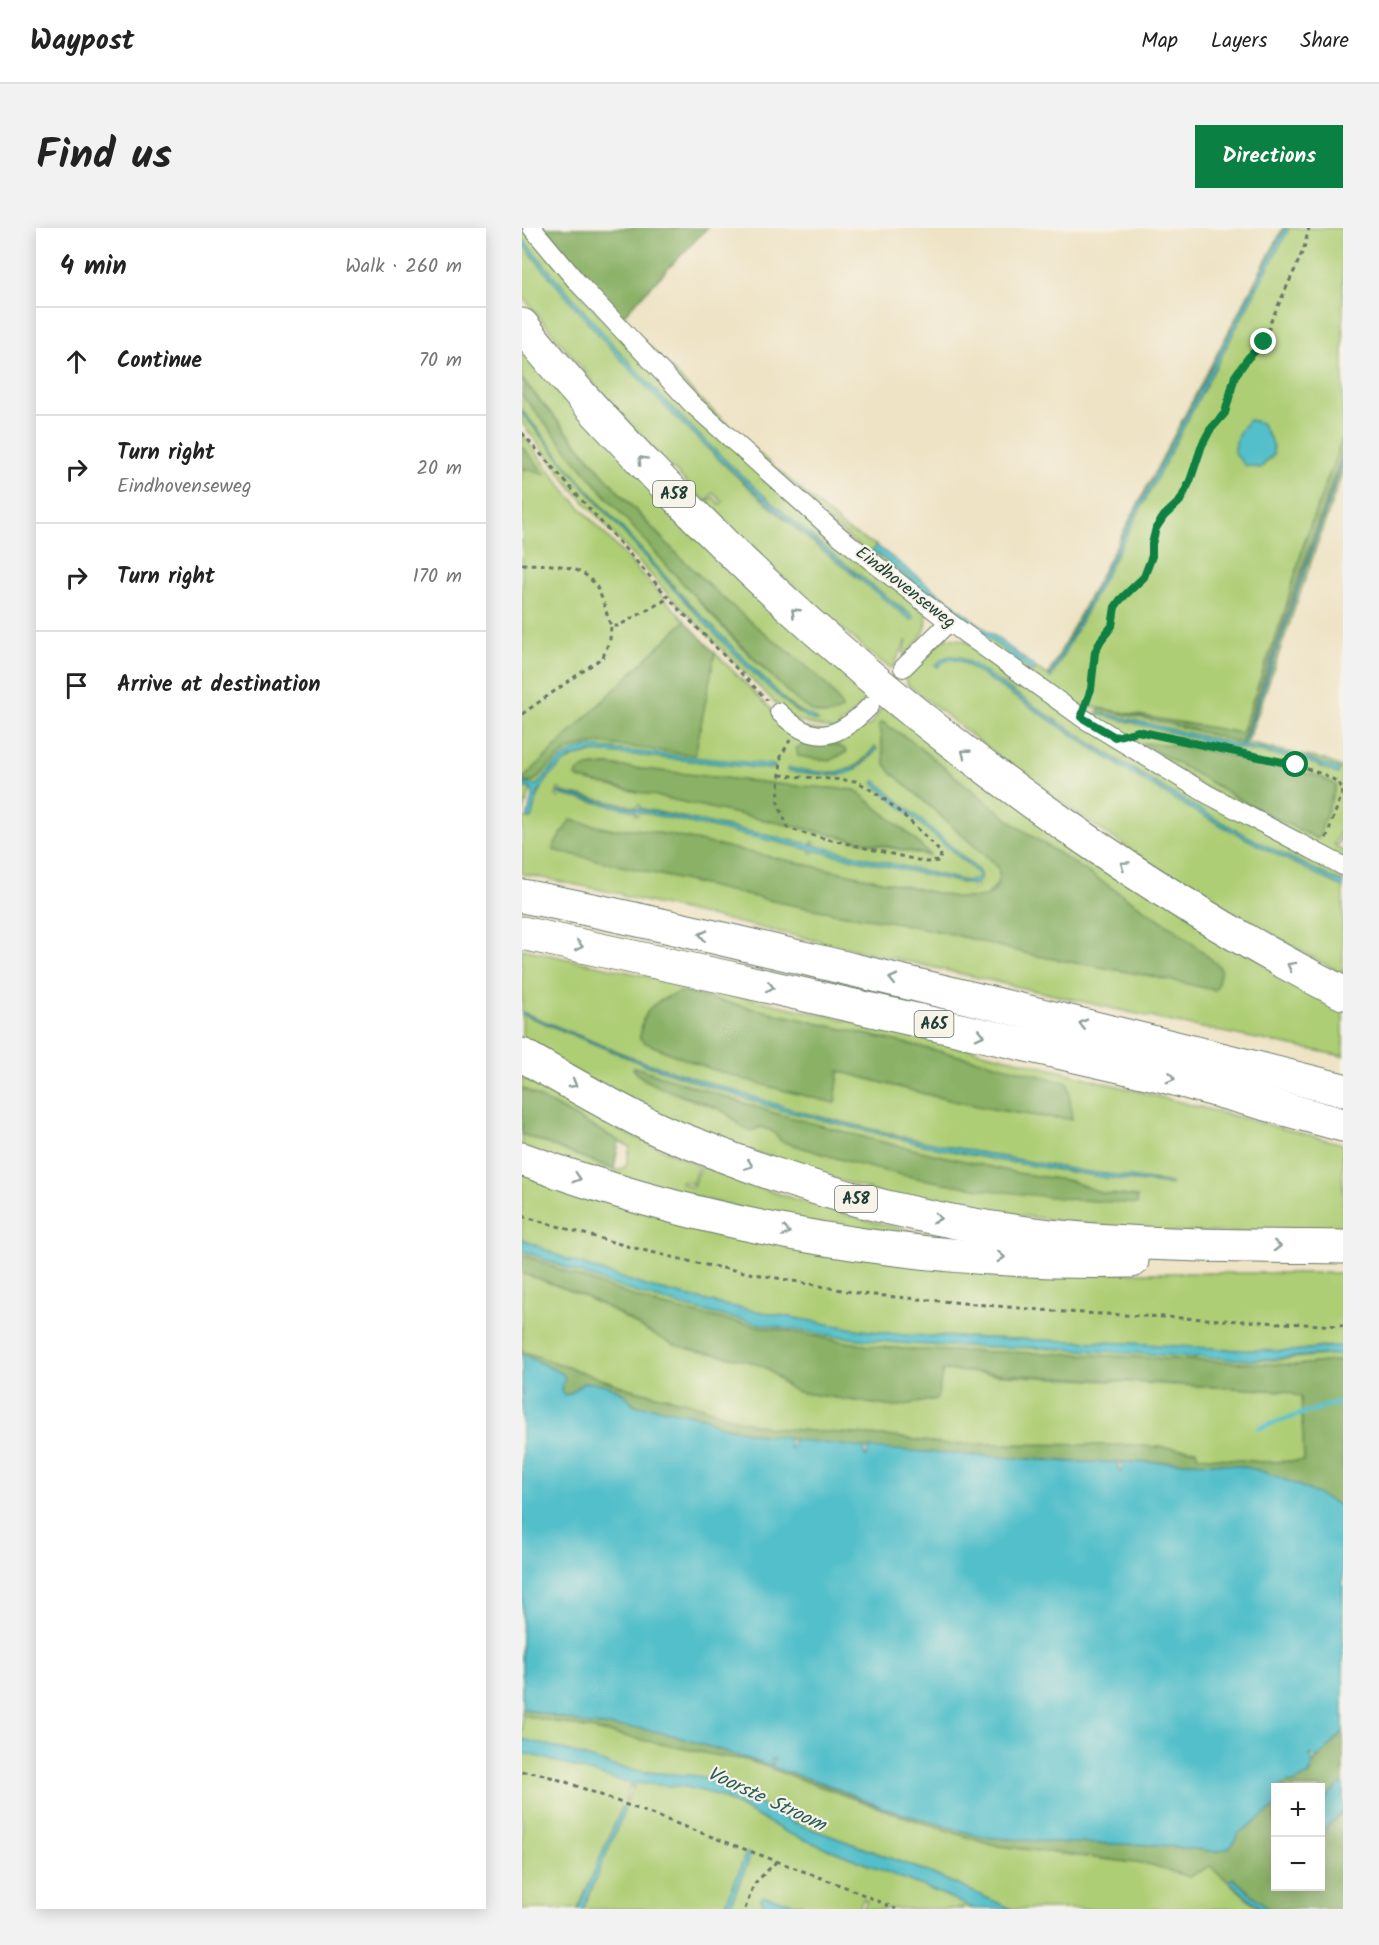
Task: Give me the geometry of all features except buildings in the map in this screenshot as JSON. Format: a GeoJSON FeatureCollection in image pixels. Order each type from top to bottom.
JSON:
{"type":"FeatureCollection","features":[{"type":"Feature","properties":{"kind":"highway","name":"A58"},"geometry":{"type":"LineString","coordinates":[[522,325],[587,402],[694,515],[808,623],[886,691],[986,769],[1127,867],[1214,922],[1343,993]]}},
{"type":"Feature","properties":{"kind":"highway","name":"A65"},"geometry":{"type":"LineString","coordinates":[[522,896],[735,942],[1140,1037],[1343,1090]]}},
{"type":"Feature","properties":{"kind":"highway","name":"A65"},"geometry":{"type":"LineString","coordinates":[[522,933],[1152,1074],[1343,1125]]}},
{"type":"Feature","properties":{"kind":"highway"},"geometry":{"type":"LineString","coordinates":[[1140,1037],[1208,1037],[1343,1067]]}},
{"type":"Feature","properties":{"kind":"highway","name":"A58"},"geometry":{"type":"LineString","coordinates":[[522,1055],[654,1128],[759,1169],[846,1197],[927,1217],[1094,1240],[1343,1247]]}},
{"type":"Feature","properties":{"kind":"highway"},"geometry":{"type":"LineString","coordinates":[[522,1159],[622,1192],[734,1223],[830,1240],[953,1255],[1084,1262],[1146,1261],[1218,1245]]}},
{"type":"Feature","properties":{"kind":"street","name":"Eindhovenseweg"},"geometry":{"type":"LineString","coordinates":[[532,228],[578,283],[691,403],[838,535],[949,622],[1081,717],[1207,794],[1343,866]]}},
{"type":"Feature","properties":{"kind":"street"},"geometry":{"type":"LineString","coordinates":[[903,669],[949,622]]}},
{"type":"Feature","properties":{"kind":"street"},"geometry":{"type":"LineString","coordinates":[[779,712],[798,729],[814,734],[836,733],[854,722],[870,706]]}},
{"type":"Feature","properties":{"kind":"path"},"geometry":{"type":"LineString","coordinates":[[1081,717],[1091,689],[1095,652],[1112,626],[1115,607],[1144,577],[1152,556],[1156,528],[1164,516],[1180,501],[1190,481],[1202,445],[1210,430],[1225,413],[1235,376],[1269,333],[1270,323],[1304,248],[1309,228]]}},
{"type":"Feature","properties":{"kind":"path"},"geometry":{"type":"LineString","coordinates":[[522,433],[669,598],[779,712]]}},
{"type":"Feature","properties":{"kind":"path"},"geometry":{"type":"LineString","coordinates":[[522,564],[565,566],[588,577],[597,588],[611,626],[610,639],[603,657],[522,714]]}},
{"type":"Feature","properties":{"kind":"path"},"geometry":{"type":"LineString","coordinates":[[611,626],[618,626],[669,598]]}},
{"type":"Feature","properties":{"kind":"path"},"geometry":{"type":"LineString","coordinates":[[780,775],[856,781],[910,820],[941,853],[940,861],[926,862],[788,828],[778,803],[781,756],[798,729]]}},
{"type":"Feature","properties":{"kind":"path"},"geometry":{"type":"LineString","coordinates":[[1115,737],[1138,731],[1296,765],[1338,782],[1343,790],[1321,855]]}},
{"type":"Feature","properties":{"kind":"path"},"geometry":{"type":"LineString","coordinates":[[522,1216],[630,1247],[701,1264],[863,1294],[1064,1312],[1343,1326]]}},
{"type":"Feature","properties":{"kind":"path"},"geometry":{"type":"LineString","coordinates":[[522,1772],[538,1773],[566,1782],[777,1861],[896,1909]]}},
{"type":"Feature","properties":{"kind":"path"},"geometry":{"type":"LineString","coordinates":[[745,1909],[754,1884],[777,1861]]}},
{"type":"Feature","properties":{"kind":"green space"},"geometry":{"type":"Polygon","coordinates":[[[522,228],[526,228],[598,313],[925,611],[927,624],[922,635],[906,655],[903,653],[906,641],[893,667],[878,660],[775,570],[707,503],[713,497],[720,504],[723,502],[713,493],[706,502],[657,453],[593,382],[522,296],[522,243],[627,365],[702,443],[781,516],[822,550],[914,617],[788,516],[698,434],[651,386],[576,302],[522,238],[522,228]]]}},
{"type":"Feature","properties":{"kind":"green space"},"geometry":{"type":"Polygon","coordinates":[[[538,228],[545,228],[602,297],[698,397],[764,458],[847,530],[876,545],[873,550],[1034,672],[1036,668],[1048,675],[1285,228],[1061,654],[1051,678],[1289,228],[1343,228],[1343,437],[1306,537],[1285,610],[1241,733],[1082,705],[1096,715],[1100,709],[1241,742],[1343,452],[1343,458],[1242,746],[1100,712],[1099,714],[1220,745],[1307,761],[1338,774],[1339,769],[1306,758],[1244,746],[1343,463],[1343,471],[1248,742],[1325,760],[1343,768],[1343,825],[1334,844],[1337,845],[1343,831],[1341,839],[1336,847],[1343,850],[1343,861],[1240,807],[1139,748],[1042,684],[947,615],[836,527],[731,434],[632,335],[538,228]],[[1250,420],[1238,435],[1235,454],[1246,465],[1261,468],[1273,455],[1273,444],[1261,423],[1250,420]],[[1143,743],[1253,807],[1318,839],[1336,785],[1318,776],[1186,746],[1143,743]]]}},
{"type":"Feature","properties":{"kind":"green space"},"geometry":{"type":"Polygon","coordinates":[[[545,228],[707,228],[621,318],[545,228]]]}},
{"type":"Feature","properties":{"kind":"green space"},"geometry":{"type":"Polygon","coordinates":[[[522,342],[868,696],[863,704],[835,730],[793,720],[666,592],[572,488],[522,423],[522,413],[587,491],[689,604],[796,712],[818,720],[792,707],[688,602],[566,465],[522,410],[522,395],[710,614],[750,656],[816,713],[784,648],[738,613],[674,551],[617,490],[522,379],[522,342]]]}},
{"type":"Feature","properties":{"kind":"green space"},"geometry":{"type":"Polygon","coordinates":[[[522,379],[580,448],[671,548],[737,610],[812,671],[831,690],[842,709],[826,715],[816,713],[801,704],[727,630],[637,532],[522,395],[522,379]]]}},
{"type":"Feature","properties":{"kind":"green space"},"geometry":{"type":"Polygon","coordinates":[[[522,434],[567,493],[685,621],[524,778],[528,783],[541,775],[561,754],[584,745],[599,743],[695,754],[715,653],[787,725],[847,736],[863,726],[870,726],[883,706],[1343,1006],[1343,1056],[1172,1022],[622,896],[622,894],[522,874],[522,818],[531,819],[540,792],[554,770],[576,757],[605,752],[771,769],[775,766],[588,747],[566,757],[537,785],[522,784],[522,468],[544,474],[522,446],[522,434]],[[882,722],[879,726],[885,764],[890,771],[998,867],[999,879],[988,894],[980,898],[959,898],[680,837],[637,829],[610,829],[571,820],[553,850],[777,902],[894,922],[1037,956],[1151,976],[1214,990],[1176,930],[1018,827],[910,740],[882,722]],[[875,747],[860,762],[844,771],[828,772],[829,776],[857,768],[877,749],[875,747]],[[607,765],[588,767],[588,781],[930,855],[911,836],[855,790],[786,785],[607,765]],[[875,781],[874,783],[973,869],[978,874],[978,879],[965,881],[815,846],[812,842],[812,845],[640,808],[640,805],[636,807],[562,792],[558,789],[556,796],[560,798],[561,795],[636,811],[635,814],[638,815],[639,812],[704,825],[811,850],[810,852],[813,853],[814,850],[973,885],[973,889],[977,888],[976,884],[979,881],[978,870],[875,781]]]}},
{"type":"Feature","properties":{"kind":"green space"},"geometry":{"type":"Polygon","coordinates":[[[1343,437],[1343,452],[1241,743],[1188,728],[1099,709],[1241,733],[1285,610],[1306,537],[1343,437]]]}},
{"type":"Feature","properties":{"kind":"green space"},"geometry":{"type":"Polygon","coordinates":[[[522,446],[545,474],[522,468],[522,446]]]}},
{"type":"Feature","properties":{"kind":"green space"},"geometry":{"type":"Polygon","coordinates":[[[685,621],[715,653],[695,755],[599,743],[587,744],[562,755],[533,782],[523,782],[524,778],[685,621]]]}},
{"type":"Feature","properties":{"kind":"green space"},"geometry":{"type":"Polygon","coordinates":[[[944,638],[964,640],[1343,871],[1343,883],[1246,836],[1099,748],[960,657],[946,657],[935,665],[938,667],[952,659],[963,662],[1076,738],[1164,793],[1249,840],[1343,887],[1343,974],[1218,904],[1127,847],[1024,775],[907,684],[905,677],[944,638]]]}},
{"type":"Feature","properties":{"kind":"green space"},"geometry":{"type":"Polygon","coordinates":[[[882,722],[910,740],[1018,827],[1176,930],[1221,969],[1217,987],[1214,990],[1151,976],[1037,956],[952,934],[777,902],[553,850],[570,820],[610,829],[637,829],[680,837],[959,898],[979,898],[989,895],[997,885],[998,867],[890,771],[885,764],[879,726],[882,722]]]}},
{"type":"Feature","properties":{"kind":"green space"},"geometry":{"type":"Polygon","coordinates":[[[808,743],[835,745],[847,752],[829,761],[798,756],[796,748],[808,743]]]}},
{"type":"Feature","properties":{"kind":"green space"},"geometry":{"type":"Polygon","coordinates":[[[1142,743],[1186,746],[1318,776],[1336,785],[1318,839],[1253,807],[1142,743]]]}},
{"type":"Feature","properties":{"kind":"green space"},"geometry":{"type":"Polygon","coordinates":[[[607,765],[786,785],[855,790],[911,836],[930,855],[588,781],[576,776],[578,771],[588,767],[607,765]]]}},
{"type":"Feature","properties":{"kind":"green space"},"geometry":{"type":"Polygon","coordinates":[[[522,787],[531,789],[522,817],[522,787]]]}},
{"type":"Feature","properties":{"kind":"green space"},"geometry":{"type":"Polygon","coordinates":[[[522,949],[838,1018],[1016,1060],[1343,1144],[1343,1233],[1142,1232],[898,1199],[690,1131],[522,1044],[522,1014],[643,1064],[781,1110],[937,1148],[997,1160],[1108,1178],[1172,1185],[1166,1182],[1082,1171],[944,1146],[797,1111],[638,1060],[522,1012],[522,949]],[[713,999],[643,1019],[640,1038],[713,1068],[835,1103],[839,1071],[983,1107],[1071,1119],[999,1065],[713,999]],[[635,1067],[681,1096],[722,1110],[751,1131],[761,1127],[772,1131],[781,1141],[865,1166],[917,1178],[1077,1200],[1137,1203],[1137,1197],[1102,1193],[1071,1181],[1016,1173],[882,1142],[774,1113],[635,1067]]]}},
{"type":"Feature","properties":{"kind":"green space"},"geometry":{"type":"Polygon","coordinates":[[[681,992],[1068,1083],[1072,1119],[984,1107],[839,1071],[835,1103],[714,1070],[667,1052],[640,1038],[647,1012],[657,1002],[681,992]]]}},
{"type":"Feature","properties":{"kind":"green space"},"geometry":{"type":"Polygon","coordinates":[[[634,1067],[774,1113],[882,1142],[1016,1173],[1071,1181],[1102,1193],[1137,1197],[1137,1204],[966,1187],[854,1163],[781,1141],[772,1131],[761,1127],[751,1131],[746,1129],[725,1112],[711,1105],[651,1083],[641,1077],[633,1069],[634,1067]]]}},
{"type":"Feature","properties":{"kind":"green space"},"geometry":{"type":"Polygon","coordinates":[[[522,1077],[621,1131],[699,1165],[692,1184],[682,1181],[681,1183],[692,1188],[702,1166],[839,1213],[909,1231],[980,1245],[879,1243],[522,1153],[522,1134],[619,1170],[626,1166],[630,1147],[522,1088],[522,1077]]]}},
{"type":"Feature","properties":{"kind":"green space"},"geometry":{"type":"Polygon","coordinates":[[[522,1088],[619,1141],[614,1169],[522,1134],[522,1088]]]}},
{"type":"Feature","properties":{"kind":"green space"},"geometry":{"type":"Polygon","coordinates":[[[522,1173],[1104,1273],[1343,1273],[1343,1347],[1330,1346],[1292,1351],[1239,1350],[1128,1343],[904,1335],[861,1330],[724,1305],[645,1286],[566,1259],[522,1240],[522,1173]]]}},
{"type":"Feature","properties":{"kind":"green space"},"geometry":{"type":"Polygon","coordinates":[[[522,1250],[565,1268],[654,1298],[746,1320],[838,1336],[929,1344],[1109,1351],[1252,1360],[1336,1354],[1343,1355],[1343,1360],[1297,1365],[1262,1364],[869,1346],[735,1322],[658,1305],[570,1274],[522,1254],[522,1250]]]}},
{"type":"Feature","properties":{"kind":"green space"},"geometry":{"type":"Polygon","coordinates":[[[522,1254],[570,1274],[658,1305],[735,1322],[869,1346],[1262,1364],[1297,1365],[1343,1360],[1343,1507],[1304,1488],[1243,1467],[1217,1463],[1093,1463],[856,1448],[760,1435],[713,1424],[707,1418],[637,1406],[615,1388],[583,1383],[565,1395],[561,1391],[565,1378],[563,1374],[522,1354],[522,1351],[630,1389],[691,1403],[738,1420],[771,1428],[895,1437],[943,1444],[1128,1445],[1196,1450],[1198,1456],[1261,1462],[1304,1461],[1301,1397],[1285,1391],[943,1370],[937,1399],[894,1407],[798,1392],[788,1387],[762,1366],[672,1344],[590,1299],[522,1273],[522,1254]]]}},
{"type":"Feature","properties":{"kind":"green space"},"geometry":{"type":"Polygon","coordinates":[[[522,1273],[579,1294],[640,1327],[763,1366],[798,1392],[894,1407],[943,1370],[1285,1391],[1302,1397],[1305,1461],[1261,1462],[1198,1456],[1196,1450],[1128,1445],[943,1444],[895,1437],[771,1428],[738,1420],[691,1403],[630,1389],[522,1351],[522,1273]]]}},
{"type":"Feature","properties":{"kind":"green space"},"geometry":{"type":"Polygon","coordinates":[[[522,1708],[590,1725],[634,1726],[672,1735],[797,1774],[884,1808],[987,1837],[1068,1843],[1159,1845],[1217,1852],[1233,1844],[1238,1834],[1271,1810],[1271,1891],[1325,1891],[1325,1829],[1343,1811],[1343,1909],[1269,1909],[1233,1878],[1229,1881],[1262,1909],[1260,1909],[1210,1866],[1189,1877],[1152,1865],[992,1845],[896,1814],[747,1760],[522,1715],[522,1708]]]}},
{"type":"Feature","properties":{"kind":"green space"},"geometry":{"type":"Polygon","coordinates":[[[522,1715],[747,1760],[896,1814],[992,1845],[1152,1865],[1189,1877],[1210,1865],[1260,1909],[1012,1909],[928,1872],[793,1822],[739,1792],[708,1778],[629,1770],[522,1740],[522,1715]]]}},
{"type":"Feature","properties":{"kind":"green space"},"geometry":{"type":"Polygon","coordinates":[[[1343,1732],[1343,1782],[1325,1801],[1325,1783],[1294,1783],[1309,1775],[1312,1764],[1343,1732]]]}},
{"type":"Feature","properties":{"kind":"green space"},"geometry":{"type":"Polygon","coordinates":[[[522,1753],[631,1783],[625,1800],[627,1801],[635,1783],[686,1787],[717,1795],[788,1833],[975,1909],[960,1907],[962,1909],[863,1909],[867,1901],[863,1899],[859,1909],[812,1909],[802,1904],[791,1904],[763,1896],[761,1899],[766,1909],[729,1909],[750,1855],[747,1853],[724,1909],[583,1909],[625,1809],[622,1807],[578,1909],[522,1909],[522,1753]]]}},
{"type":"Feature","properties":{"kind":"water"},"geometry":{"type":"Polygon","coordinates":[[[1285,228],[1289,228],[1051,678],[1049,677],[1061,654],[1285,228]]]}},
{"type":"Feature","properties":{"kind":"water"},"geometry":{"type":"Polygon","coordinates":[[[522,238],[632,365],[698,435],[788,516],[914,618],[911,620],[797,528],[689,430],[603,339],[522,243],[522,238]]]}},
{"type":"Feature","properties":{"kind":"water"},"geometry":{"type":"Polygon","coordinates":[[[522,410],[566,465],[688,602],[791,706],[717,636],[669,584],[578,480],[522,413],[522,410]]]}},
{"type":"Feature","properties":{"kind":"water"},"geometry":{"type":"Polygon","coordinates":[[[1249,420],[1261,423],[1273,444],[1273,455],[1260,468],[1245,465],[1235,454],[1238,435],[1249,420]]]}},
{"type":"Feature","properties":{"kind":"water"},"geometry":{"type":"Polygon","coordinates":[[[1343,458],[1244,746],[1306,758],[1339,769],[1338,774],[1307,761],[1220,745],[1099,714],[1100,712],[1242,746],[1343,458]]]}},
{"type":"Feature","properties":{"kind":"water"},"geometry":{"type":"Polygon","coordinates":[[[876,545],[1036,668],[1034,673],[872,550],[876,545]]]}},
{"type":"Feature","properties":{"kind":"water"},"geometry":{"type":"Polygon","coordinates":[[[950,656],[960,657],[974,665],[1154,783],[1247,836],[1343,883],[1343,887],[1249,840],[1164,793],[963,662],[952,659],[938,667],[936,665],[942,659],[950,656]]]}},
{"type":"Feature","properties":{"kind":"water"},"geometry":{"type":"Polygon","coordinates":[[[793,707],[813,717],[818,721],[796,710],[793,707]]]}},
{"type":"Feature","properties":{"kind":"water"},"geometry":{"type":"Polygon","coordinates":[[[588,747],[775,767],[771,769],[591,752],[570,758],[551,774],[538,793],[531,819],[527,818],[533,793],[531,789],[522,787],[522,784],[537,785],[565,756],[588,747]]]}},
{"type":"Feature","properties":{"kind":"water"},"geometry":{"type":"Polygon","coordinates":[[[875,747],[877,749],[863,764],[844,774],[826,775],[787,770],[789,768],[834,772],[851,769],[859,765],[875,747]]]}},
{"type":"Feature","properties":{"kind":"water"},"geometry":{"type":"Polygon","coordinates":[[[876,781],[978,870],[981,877],[976,884],[558,794],[558,792],[812,845],[965,881],[978,879],[978,874],[973,869],[873,783],[876,781]]]}},
{"type":"Feature","properties":{"kind":"water"},"geometry":{"type":"Polygon","coordinates":[[[522,1012],[638,1060],[797,1111],[897,1136],[997,1156],[1172,1184],[1108,1178],[997,1160],[937,1148],[781,1110],[643,1064],[522,1014],[522,1012]]]}},
{"type":"Feature","properties":{"kind":"water"},"geometry":{"type":"Polygon","coordinates":[[[522,1239],[566,1259],[645,1286],[724,1305],[861,1330],[904,1335],[1128,1343],[1239,1350],[1292,1351],[1339,1346],[1343,1347],[1343,1355],[1252,1360],[1047,1348],[931,1345],[812,1333],[713,1314],[616,1286],[522,1250],[522,1239]]]}},
{"type":"Feature","properties":{"kind":"water"},"geometry":{"type":"Polygon","coordinates":[[[522,1354],[563,1374],[565,1378],[561,1391],[565,1395],[583,1383],[599,1383],[619,1390],[635,1406],[652,1407],[707,1418],[713,1424],[760,1435],[789,1438],[789,1448],[791,1448],[793,1439],[865,1448],[867,1457],[869,1448],[1072,1462],[1118,1462],[1119,1472],[1121,1472],[1122,1462],[1214,1463],[1257,1470],[1283,1479],[1343,1507],[1343,1732],[1317,1759],[1310,1754],[1314,1762],[1309,1775],[1294,1783],[1271,1783],[1271,1810],[1238,1834],[1231,1847],[1217,1852],[1159,1845],[1068,1843],[982,1837],[884,1808],[826,1784],[772,1767],[774,1759],[771,1759],[771,1766],[672,1735],[639,1728],[590,1725],[522,1708],[522,1354]]]}},
{"type":"Feature","properties":{"kind":"water"},"geometry":{"type":"Polygon","coordinates":[[[522,1739],[614,1766],[645,1772],[699,1776],[716,1781],[793,1822],[928,1872],[1012,1909],[975,1909],[788,1833],[726,1799],[707,1792],[686,1787],[635,1783],[633,1788],[630,1787],[631,1783],[522,1753],[522,1739]]]}},
{"type":"Feature","properties":{"kind":"water"},"geometry":{"type":"Polygon","coordinates":[[[1343,1782],[1343,1811],[1325,1829],[1325,1801],[1343,1782]]]}},
{"type":"Feature","properties":{"kind":"water"},"geometry":{"type":"Polygon","coordinates":[[[622,1807],[625,1809],[583,1909],[578,1909],[622,1807]]]}},
{"type":"Feature","properties":{"kind":"water"},"geometry":{"type":"Polygon","coordinates":[[[746,1853],[751,1855],[729,1909],[724,1909],[746,1853]]]}},
{"type":"Feature","properties":{"kind":"water"},"geometry":{"type":"Polygon","coordinates":[[[1232,1878],[1269,1909],[1262,1909],[1229,1881],[1232,1878]]]}},
{"type":"Feature","properties":{"kind":"water"},"geometry":{"type":"Polygon","coordinates":[[[763,1896],[812,1909],[766,1909],[761,1899],[763,1896]]]}},
{"type":"Feature","properties":{"kind":"waterway"},"geometry":{"type":"LineString","coordinates":[[1259,1428],[1328,1405],[1343,1403]]}},
{"type":"Feature","properties":{"kind":"route"},"geometry":{"type":"LineString","coordinates":[[1264,342],[1235,376],[1225,413],[1210,430],[1202,445],[1190,481],[1180,501],[1164,516],[1156,528],[1152,556],[1144,577],[1115,607],[1112,626],[1095,652],[1091,689],[1081,717],[1115,737],[1138,731],[1296,765]]}},
{"type":"Feature","properties":{"kind":"water label","name":"Voorste Stroom"},"geometry":{"type":"Point","coordinates":[766,1800]}}]}
